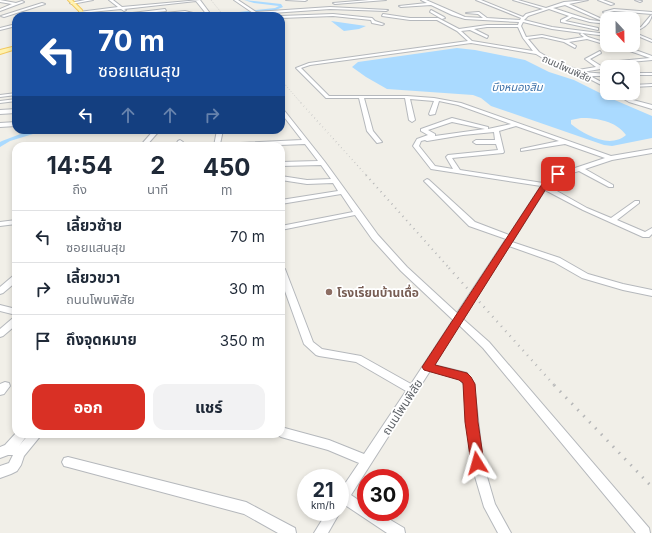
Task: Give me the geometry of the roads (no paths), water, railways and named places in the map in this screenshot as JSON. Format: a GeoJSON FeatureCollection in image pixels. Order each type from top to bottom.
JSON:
{"type":"FeatureCollection","features":[{"type":"Feature","properties":{"kind":"main road"},"geometry":{"type":"LineString","coordinates":[[71,1],[81,12]]}},
{"type":"Feature","properties":{"kind":"main road"},"geometry":{"type":"LineString","coordinates":[[1,51],[12,48]]}},
{"type":"Feature","properties":{"kind":"street"},"geometry":{"type":"LineString","coordinates":[[1,0],[5,3],[33,7]]}},
{"type":"Feature","properties":{"kind":"street"},"geometry":{"type":"LineString","coordinates":[[71,1],[91,0]]}},
{"type":"Feature","properties":{"kind":"street"},"geometry":{"type":"LineString","coordinates":[[111,0],[123,8],[125,12]]}},
{"type":"Feature","properties":{"kind":"street"},"geometry":{"type":"LineString","coordinates":[[155,0],[162,4],[166,12]]}},
{"type":"Feature","properties":{"kind":"street"},"geometry":{"type":"LineString","coordinates":[[81,12],[123,8],[146,8],[162,4],[197,0],[207,12]]}},
{"type":"Feature","properties":{"kind":"street"},"geometry":{"type":"LineString","coordinates":[[236,0],[253,12]]}},
{"type":"Feature","properties":{"kind":"street"},"geometry":{"type":"LineString","coordinates":[[288,0],[306,2]]}},
{"type":"Feature","properties":{"kind":"street"},"geometry":{"type":"LineString","coordinates":[[269,12],[364,5],[386,0],[387,5],[383,15]]}},
{"type":"Feature","properties":{"kind":"street"},"geometry":{"type":"LineString","coordinates":[[405,2],[424,0],[458,16],[486,19],[522,19],[547,8],[586,0]]}},
{"type":"Feature","properties":{"kind":"street"},"geometry":{"type":"LineString","coordinates":[[478,0],[522,19],[547,27],[600,34]]}},
{"type":"Feature","properties":{"kind":"street"},"geometry":{"type":"LineString","coordinates":[[515,0],[590,21],[600,22]]}},
{"type":"Feature","properties":{"kind":"street"},"geometry":{"type":"LineString","coordinates":[[557,0],[600,20]]}},
{"type":"Feature","properties":{"kind":"street"},"geometry":{"type":"LineString","coordinates":[[600,0],[612,4]]}},
{"type":"Feature","properties":{"kind":"street"},"geometry":{"type":"LineString","coordinates":[[0,10],[22,2]]}},
{"type":"Feature","properties":{"kind":"street"},"geometry":{"type":"LineString","coordinates":[[293,5],[306,2]]}},
{"type":"Feature","properties":{"kind":"street"},"geometry":{"type":"LineString","coordinates":[[333,3],[364,5],[386,10]]}},
{"type":"Feature","properties":{"kind":"street"},"geometry":{"type":"LineString","coordinates":[[15,12],[43,4]]}},
{"type":"Feature","properties":{"kind":"street"},"geometry":{"type":"LineString","coordinates":[[401,6],[433,4]]}},
{"type":"Feature","properties":{"kind":"street"},"geometry":{"type":"LineString","coordinates":[[0,6],[9,7]]}},
{"type":"Feature","properties":{"kind":"street"},"geometry":{"type":"LineString","coordinates":[[81,12],[96,7]]}},
{"type":"Feature","properties":{"kind":"street"},"geometry":{"type":"LineString","coordinates":[[605,12],[614,10],[652,14],[642,28],[647,29]]}},
{"type":"Feature","properties":{"kind":"street"},"geometry":{"type":"LineString","coordinates":[[431,11],[444,18],[439,20]]}},
{"type":"Feature","properties":{"kind":"street"},"geometry":{"type":"LineString","coordinates":[[468,13],[478,12],[486,19]]}},
{"type":"Feature","properties":{"kind":"street"},"geometry":{"type":"LineString","coordinates":[[1,16],[12,13]]}},
{"type":"Feature","properties":{"kind":"street"},"geometry":{"type":"LineString","coordinates":[[285,17],[333,15],[372,20],[373,22],[382,24]]}},
{"type":"Feature","properties":{"kind":"street"},"geometry":{"type":"LineString","coordinates":[[372,20],[383,15],[439,20],[458,30],[471,42]]}},
{"type":"Feature","properties":{"kind":"street"},"geometry":{"type":"LineString","coordinates":[[1,16],[11,16]]}},
{"type":"Feature","properties":{"kind":"street"},"geometry":{"type":"LineString","coordinates":[[571,16],[562,21],[596,29]]}},
{"type":"Feature","properties":{"kind":"street"},"geometry":{"type":"LineString","coordinates":[[396,23],[397,17]]}},
{"type":"Feature","properties":{"kind":"street"},"geometry":{"type":"LineString","coordinates":[[458,30],[470,28],[519,26],[522,19]]}},
{"type":"Feature","properties":{"kind":"street"},"geometry":{"type":"LineString","coordinates":[[0,29],[12,26]]}},
{"type":"Feature","properties":{"kind":"street","name":"ถนนโพนพิสัย"},"geometry":{"type":"LineString","coordinates":[[519,26],[524,41],[536,53],[553,64],[583,74],[600,83]]}},
{"type":"Feature","properties":{"kind":"street"},"geometry":{"type":"LineString","coordinates":[[470,28],[487,37]]}},
{"type":"Feature","properties":{"kind":"street"},"geometry":{"type":"LineString","coordinates":[[580,32],[587,38]]}},
{"type":"Feature","properties":{"kind":"street"},"geometry":{"type":"LineString","coordinates":[[640,35],[650,40]]}},
{"type":"Feature","properties":{"kind":"street"},"geometry":{"type":"LineString","coordinates":[[509,49],[524,41],[542,36],[565,40],[587,38],[600,42]]}},
{"type":"Feature","properties":{"kind":"street"},"geometry":{"type":"LineString","coordinates":[[565,40],[575,47]]}},
{"type":"Feature","properties":{"kind":"street"},"geometry":{"type":"LineString","coordinates":[[536,53],[471,42],[313,63],[298,68],[328,97],[407,98],[437,100],[459,104],[477,109],[611,158]]}},
{"type":"Feature","properties":{"kind":"street"},"geometry":{"type":"LineString","coordinates":[[599,67],[587,59],[600,52]]}},
{"type":"Feature","properties":{"kind":"street"},"geometry":{"type":"LineString","coordinates":[[636,52],[652,58]]}},
{"type":"Feature","properties":{"kind":"street"},"geometry":{"type":"LineString","coordinates":[[577,72],[611,66],[619,62],[652,58]]}},
{"type":"Feature","properties":{"kind":"street"},"geometry":{"type":"LineString","coordinates":[[583,74],[600,75]]}},
{"type":"Feature","properties":{"kind":"street"},"geometry":{"type":"LineString","coordinates":[[640,74],[652,74]]}},
{"type":"Feature","properties":{"kind":"street"},"geometry":{"type":"LineString","coordinates":[[640,85],[652,85]]}},
{"type":"Feature","properties":{"kind":"street"},"geometry":{"type":"LineString","coordinates":[[0,96],[12,94]]}},
{"type":"Feature","properties":{"kind":"street"},"geometry":{"type":"LineString","coordinates":[[361,98],[370,131],[379,142]]}},
{"type":"Feature","properties":{"kind":"street"},"geometry":{"type":"LineString","coordinates":[[407,98],[412,120]]}},
{"type":"Feature","properties":{"kind":"street"},"geometry":{"type":"LineString","coordinates":[[0,102],[12,100]]}},
{"type":"Feature","properties":{"kind":"street"},"geometry":{"type":"LineString","coordinates":[[432,114],[437,100]]}},
{"type":"Feature","properties":{"kind":"street"},"geometry":{"type":"LineString","coordinates":[[631,100],[652,107]]}},
{"type":"Feature","properties":{"kind":"street"},"geometry":{"type":"LineString","coordinates":[[0,112],[12,111]]}},
{"type":"Feature","properties":{"kind":"street"},"geometry":{"type":"LineString","coordinates":[[285,115],[323,163],[375,237],[404,269],[486,345],[644,533]]}},
{"type":"Feature","properties":{"kind":"street"},"geometry":{"type":"LineString","coordinates":[[493,130],[452,120],[423,130],[433,135],[419,140],[416,146],[433,168],[544,186],[611,221],[646,236],[652,230]]}},
{"type":"Feature","properties":{"kind":"street"},"geometry":{"type":"LineString","coordinates":[[0,125],[12,124]]}},
{"type":"Feature","properties":{"kind":"street"},"geometry":{"type":"LineString","coordinates":[[419,140],[463,132],[493,130],[516,124]]}},
{"type":"Feature","properties":{"kind":"street"},"geometry":{"type":"LineString","coordinates":[[458,172],[449,157],[450,156],[501,152],[493,130]]}},
{"type":"Feature","properties":{"kind":"street"},"geometry":{"type":"LineString","coordinates":[[146,142],[154,134]]}},
{"type":"Feature","properties":{"kind":"street"},"geometry":{"type":"LineString","coordinates":[[523,150],[566,141]]}},
{"type":"Feature","properties":{"kind":"street"},"geometry":{"type":"LineString","coordinates":[[285,143],[306,142]]}},
{"type":"Feature","properties":{"kind":"street"},"geometry":{"type":"LineString","coordinates":[[476,142],[498,142]]}},
{"type":"Feature","properties":{"kind":"street","name":"ถนนโพนพิสัย"},"geometry":{"type":"LineString","coordinates":[[349,489],[544,186],[550,179],[558,174],[611,158],[652,151]]}},
{"type":"Feature","properties":{"kind":"street"},"geometry":{"type":"LineString","coordinates":[[285,164],[323,163]]}},
{"type":"Feature","properties":{"kind":"street"},"geometry":{"type":"LineString","coordinates":[[579,168],[611,186]]}},
{"type":"Feature","properties":{"kind":"street"},"geometry":{"type":"LineString","coordinates":[[285,179],[307,182],[335,181]]}},
{"type":"Feature","properties":{"kind":"street"},"geometry":{"type":"LineString","coordinates":[[427,181],[472,224],[557,260],[585,276],[623,287],[652,293]]}},
{"type":"Feature","properties":{"kind":"street"},"geometry":{"type":"LineString","coordinates":[[285,201],[342,192]]}},
{"type":"Feature","properties":{"kind":"street"},"geometry":{"type":"LineString","coordinates":[[611,221],[637,202]]}},
{"type":"Feature","properties":{"kind":"street"},"geometry":{"type":"LineString","coordinates":[[285,227],[357,213]]}},
{"type":"Feature","properties":{"kind":"street"},"geometry":{"type":"LineString","coordinates":[[0,224],[12,222]]}},
{"type":"Feature","properties":{"kind":"street"},"geometry":{"type":"LineString","coordinates":[[285,280],[309,344],[314,349],[319,352],[358,359],[412,390]]}},
{"type":"Feature","properties":{"kind":"street"},"geometry":{"type":"LineString","coordinates":[[0,290],[12,281]]}},
{"type":"Feature","properties":{"kind":"street"},"geometry":{"type":"LineString","coordinates":[[0,308],[12,311]]}},
{"type":"Feature","properties":{"kind":"street"},"geometry":{"type":"LineString","coordinates":[[0,334],[12,324]]}},
{"type":"Feature","properties":{"kind":"street"},"geometry":{"type":"LineString","coordinates":[[428,367],[463,376],[469,384],[477,463],[490,507],[505,533]]}},
{"type":"Feature","properties":{"kind":"street"},"geometry":{"type":"LineString","coordinates":[[285,433],[329,445],[367,461]]}},
{"type":"Feature","properties":{"kind":"street"},"geometry":{"type":"LineString","coordinates":[[10,452],[19,438]]}},
{"type":"Feature","properties":{"kind":"street"},"geometry":{"type":"LineString","coordinates":[[10,452],[30,438]]}},
{"type":"Feature","properties":{"kind":"street"},"geometry":{"type":"LineString","coordinates":[[0,472],[8,470],[19,460],[10,452]]}},
{"type":"Feature","properties":{"kind":"street"},"geometry":{"type":"LineString","coordinates":[[68,462],[246,508],[290,533]]}},
{"type":"Feature","properties":{"kind":"street"},"geometry":{"type":"LineString","coordinates":[[320,533],[328,521]]}},
{"type":"Feature","properties":{"kind":"street"},"geometry":{"type":"LineString","coordinates":[[380,521],[399,533]]}},
{"type":"Feature","properties":{"kind":"water"},"geometry":{"type":"Polygon","coordinates":[[[331,21],[366,26],[359,29],[344,31],[331,21]]]}},
{"type":"Feature","properties":{"kind":"water","name":"บึงหนองสิม"},"geometry":{"type":"Polygon","coordinates":[[[457,48],[525,60],[549,72],[574,80],[600,93],[600,100],[615,100],[652,116],[652,138],[612,146],[604,145],[491,106],[481,98],[473,95],[387,89],[352,67],[358,62],[457,48]],[[581,118],[571,120],[571,124],[590,136],[605,141],[620,139],[626,135],[612,123],[581,118]]]}},
{"type":"Feature","properties":{"kind":"waterway"},"geometry":{"type":"LineString","coordinates":[[246,0],[281,5],[281,7],[276,9],[248,12]]}},
{"type":"Feature","properties":{"kind":"waterway"},"geometry":{"type":"LineString","coordinates":[[0,145],[8,140],[26,134]]}},
{"type":"Feature","properties":{"kind":"railway"},"geometry":{"type":"LineString","coordinates":[[211,0],[221,12]]}},
{"type":"Feature","properties":{"kind":"railway"},"geometry":{"type":"LineString","coordinates":[[285,85],[302,104]]}},
{"type":"Feature","properties":{"kind":"railway"},"geometry":{"type":"LineString","coordinates":[[301,103],[367,176]]}},
{"type":"Feature","properties":{"kind":"railway"},"geometry":{"type":"LineString","coordinates":[[366,175],[450,269]]}},
{"type":"Feature","properties":{"kind":"railway"},"geometry":{"type":"LineString","coordinates":[[449,268],[555,386]]}},
{"type":"Feature","properties":{"kind":"railway"},"geometry":{"type":"LineString","coordinates":[[554,385],[652,487]]}},
{"type":"Feature","properties":{"kind":"place","name":"โรงเรียนบ้านเดื่อ"},"geometry":{"type":"Point","coordinates":[329,292]}}]}
